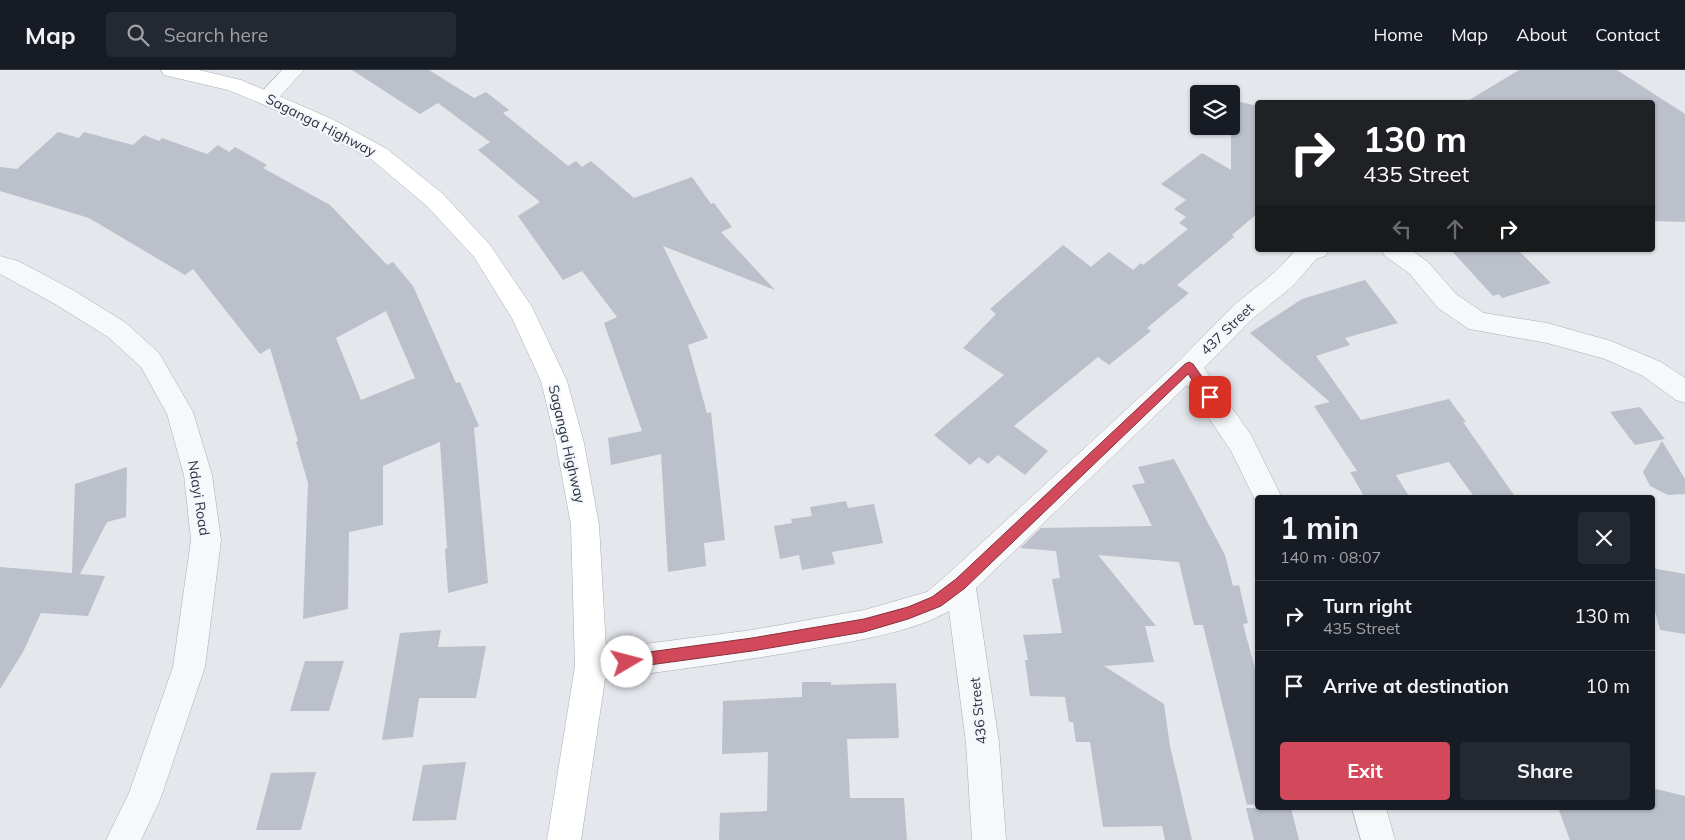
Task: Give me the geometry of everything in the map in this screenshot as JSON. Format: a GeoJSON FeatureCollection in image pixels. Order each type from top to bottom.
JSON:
{"type":"FeatureCollection","features":[{"type":"Feature","properties":{"kind":"street","name":"Saganga Highway"},"geometry":{"type":"LineString","coordinates":[[171,70],[234,85],[267,98],[324,124],[379,154],[435,200],[482,251],[523,314],[554,381],[570,443],[585,525],[592,666],[564,840]]}},
{"type":"Feature","properties":{"kind":"street"},"geometry":{"type":"LineString","coordinates":[[267,98],[294,70]]}},
{"type":"Feature","properties":{"kind":"street","name":"437 Street"},"geometry":{"type":"LineString","coordinates":[[592,666],[752,645],[864,626],[937,602],[960,584],[1189,367],[1243,312],[1284,279],[1311,252]]}},
{"type":"Feature","properties":{"kind":"street"},"geometry":{"type":"LineString","coordinates":[[1396,252],[1419,268],[1447,301],[1478,322],[1547,333],[1611,351],[1652,369],[1685,392]]}},
{"type":"Feature","properties":{"kind":"street","name":"Ndayi Road"},"geometry":{"type":"LineString","coordinates":[[0,265],[9,267],[64,297],[117,330],[150,360],[180,412],[198,476],[206,540],[189,667],[143,800],[122,840]]}},
{"type":"Feature","properties":{"kind":"street"},"geometry":{"type":"LineString","coordinates":[[1189,367],[1241,442],[1267,495]]}},
{"type":"Feature","properties":{"kind":"street","name":"436 Street"},"geometry":{"type":"LineString","coordinates":[[960,584],[975,682],[988,809],[989,840]]}},
{"type":"Feature","properties":{"kind":"street"},"geometry":{"type":"LineString","coordinates":[[1370,810],[1378,840]]}},
{"type":"Feature","properties":{"kind":"building"},"geometry":{"type":"Polygon","coordinates":[[[352,70],[429,70],[474,98],[486,92],[509,110],[503,113],[568,166],[576,161],[582,167],[591,161],[634,198],[692,177],[711,204],[714,203],[732,227],[721,232],[775,290],[663,246],[708,338],[688,345],[707,413],[711,412],[725,540],[704,543],[706,566],[668,572],[661,454],[611,465],[608,438],[642,431],[604,323],[617,317],[582,271],[563,280],[518,216],[540,202],[478,150],[490,142],[438,103],[420,114],[352,70]]]}},
{"type":"Feature","properties":{"kind":"building"},"geometry":{"type":"Polygon","coordinates":[[[1519,70],[1617,70],[1685,114],[1685,222],[1655,221],[1655,100],[1469,100],[1519,70]]]}},
{"type":"Feature","properties":{"kind":"building"},"geometry":{"type":"Polygon","coordinates":[[[1240,102],[1255,105],[1255,216],[1232,235],[1234,237],[1177,285],[1189,293],[1147,328],[1151,331],[1109,365],[1098,357],[1014,426],[1048,451],[1025,475],[998,455],[988,464],[979,457],[970,465],[934,435],[1004,375],[963,348],[996,314],[990,309],[1063,245],[1091,267],[1109,252],[1133,270],[1141,263],[1143,265],[1188,229],[1179,223],[1186,217],[1174,209],[1186,200],[1161,184],[1202,153],[1231,170],[1231,135],[1240,135],[1240,102]]]}},
{"type":"Feature","properties":{"kind":"building"},"geometry":{"type":"Polygon","coordinates":[[[58,132],[79,138],[84,132],[133,145],[144,135],[159,141],[162,138],[207,154],[218,145],[229,152],[235,147],[267,165],[263,168],[330,205],[387,265],[393,262],[413,286],[456,383],[460,382],[479,426],[474,428],[488,583],[448,593],[440,442],[383,466],[383,525],[349,532],[348,609],[303,619],[308,483],[296,442],[298,441],[270,348],[260,354],[193,269],[185,275],[89,218],[0,191],[0,167],[17,169],[58,132]],[[386,311],[336,338],[361,400],[415,378],[386,311]]]}},
{"type":"Feature","properties":{"kind":"building"},"geometry":{"type":"Polygon","coordinates":[[[1453,252],[1520,252],[1551,283],[1502,298],[1499,294],[1493,296],[1453,252]]]}},
{"type":"Feature","properties":{"kind":"building"},"geometry":{"type":"Polygon","coordinates":[[[1365,280],[1398,323],[1345,338],[1350,345],[1316,356],[1361,420],[1449,399],[1514,495],[1473,495],[1449,462],[1396,475],[1408,495],[1363,495],[1350,472],[1357,471],[1314,406],[1330,402],[1250,333],[1302,299],[1365,280]]]}},
{"type":"Feature","properties":{"kind":"building"},"geometry":{"type":"Polygon","coordinates":[[[1640,407],[1665,439],[1635,445],[1610,412],[1640,407]]]}},
{"type":"Feature","properties":{"kind":"building"},"geometry":{"type":"Polygon","coordinates":[[[1662,441],[1685,479],[1685,494],[1668,495],[1650,486],[1643,472],[1662,441]]]}},
{"type":"Feature","properties":{"kind":"building"},"geometry":{"type":"Polygon","coordinates":[[[1174,459],[1225,555],[1233,586],[1239,585],[1248,623],[1243,624],[1255,669],[1255,804],[1247,805],[1203,625],[1194,625],[1179,562],[1098,555],[1156,626],[1145,626],[1154,662],[1104,666],[1164,704],[1170,746],[1192,840],[1165,840],[1162,826],[1103,827],[1090,742],[1076,742],[1073,722],[1069,722],[1065,697],[1030,696],[1025,660],[1028,660],[1023,635],[1062,633],[1052,579],[1060,578],[1056,551],[1020,548],[1041,528],[1152,526],[1132,485],[1145,483],[1138,467],[1174,459]]]}},
{"type":"Feature","properties":{"kind":"building"},"geometry":{"type":"Polygon","coordinates":[[[127,467],[126,517],[107,522],[80,574],[105,576],[88,616],[41,613],[23,652],[0,689],[0,567],[72,573],[75,484],[127,467]]]}},
{"type":"Feature","properties":{"kind":"building"},"geometry":{"type":"Polygon","coordinates":[[[846,501],[848,508],[874,504],[883,543],[832,552],[835,564],[802,570],[799,555],[780,559],[774,526],[792,523],[791,519],[812,516],[810,507],[846,501]]]}},
{"type":"Feature","properties":{"kind":"building"},"geometry":{"type":"Polygon","coordinates":[[[1655,569],[1685,574],[1685,634],[1660,630],[1655,611],[1655,569]]]}},
{"type":"Feature","properties":{"kind":"building"},"geometry":{"type":"Polygon","coordinates":[[[441,630],[438,647],[486,646],[476,698],[419,698],[413,737],[382,740],[400,633],[441,630]]]}},
{"type":"Feature","properties":{"kind":"building"},"geometry":{"type":"Polygon","coordinates":[[[305,661],[344,661],[329,711],[290,711],[305,661]]]}},
{"type":"Feature","properties":{"kind":"building"},"geometry":{"type":"Polygon","coordinates":[[[802,682],[831,682],[831,685],[896,683],[899,738],[847,739],[850,798],[904,798],[907,840],[719,840],[720,813],[767,811],[768,752],[722,754],[723,701],[802,697],[802,682]]]}},
{"type":"Feature","properties":{"kind":"building"},"geometry":{"type":"Polygon","coordinates":[[[466,762],[456,820],[412,821],[423,765],[466,762]]]}},
{"type":"Feature","properties":{"kind":"building"},"geometry":{"type":"Polygon","coordinates":[[[316,772],[301,830],[256,830],[271,773],[316,772]]]}},
{"type":"Feature","properties":{"kind":"building"},"geometry":{"type":"Polygon","coordinates":[[[1655,789],[1685,796],[1685,840],[1570,840],[1559,810],[1655,810],[1655,789]]]}},
{"type":"Feature","properties":{"kind":"building"},"geometry":{"type":"Polygon","coordinates":[[[1246,808],[1255,808],[1255,810],[1292,810],[1299,840],[1254,840],[1246,808]]]}},
{"type":"Feature","properties":{"kind":"route"},"geometry":{"type":"LineString","coordinates":[[627,662],[752,645],[864,626],[937,602],[960,584],[1189,367],[1210,397]]}}]}
